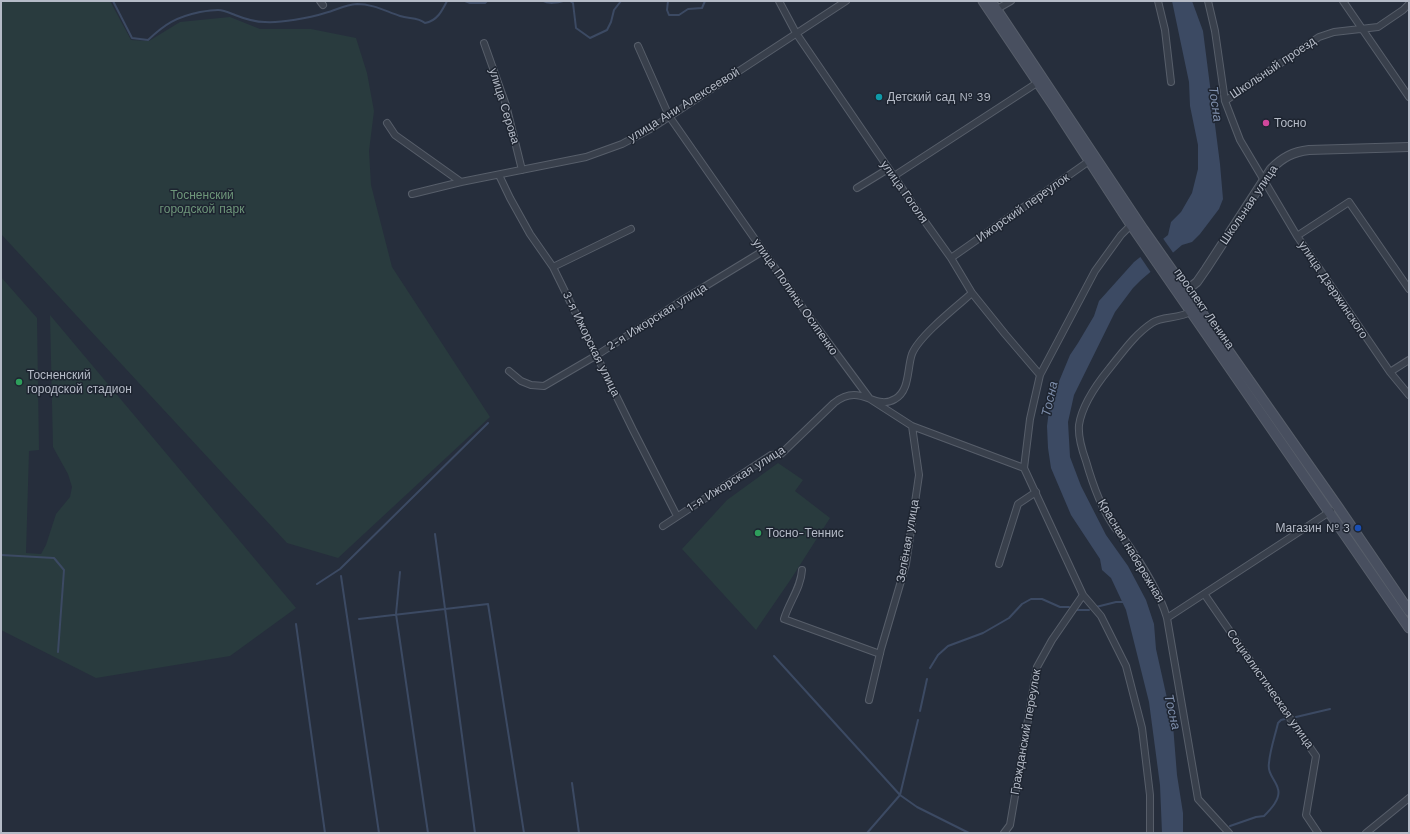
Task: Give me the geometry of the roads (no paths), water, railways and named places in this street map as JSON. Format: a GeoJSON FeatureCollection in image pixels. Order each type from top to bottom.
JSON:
{"type":"FeatureCollection","features":[{"type":"Feature","properties":{"kind":"main road","name":"проспект Ленина"},"geometry":{"type":"LineString","coordinates":[[983,1],[1041,81],[1175,282],[1338,507],[1409,611]]}},
{"type":"Feature","properties":{"kind":"main road","name":"проспект Ленина"},"geometry":{"type":"LineString","coordinates":[[991,1],[1041,81]]}},
{"type":"Feature","properties":{"kind":"main road","name":"проспект Ленина"},"geometry":{"type":"LineString","coordinates":[[1093,159],[1131,225],[1140,231]]}},
{"type":"Feature","properties":{"kind":"main road","name":"проспект Ленина"},"geometry":{"type":"LineString","coordinates":[[1183,293],[1192,311],[1409,628]]}},
{"type":"Feature","properties":{"kind":"street","name":"улица Гоголя"},"geometry":{"type":"LineString","coordinates":[[779,1],[796,33],[888,169],[951,258],[972,293],[1040,375]]}},
{"type":"Feature","properties":{"kind":"street","name":"улица Ани Алексеевой"},"geometry":{"type":"LineString","coordinates":[[412,194],[461,182],[586,157],[608,150],[635,137],[669,116],[846,1]]}},
{"type":"Feature","properties":{"kind":"street"},"geometry":{"type":"LineString","coordinates":[[997,9],[1011,1]]}},
{"type":"Feature","properties":{"kind":"street"},"geometry":{"type":"LineString","coordinates":[[1158,1],[1165,30],[1171,82]]}},
{"type":"Feature","properties":{"kind":"street"},"geometry":{"type":"LineString","coordinates":[[1208,1],[1215,31],[1225,101],[1240,140],[1263,180]]}},
{"type":"Feature","properties":{"kind":"street"},"geometry":{"type":"LineString","coordinates":[[1343,1],[1409,97]]}},
{"type":"Feature","properties":{"kind":"street","name":"Школьный проезд"},"geometry":{"type":"LineString","coordinates":[[1225,101],[1319,37],[1334,32],[1378,27],[1403,10],[1409,4]]}},
{"type":"Feature","properties":{"kind":"street","name":"улица Серова"},"geometry":{"type":"LineString","coordinates":[[484,43],[506,105],[522,170]]}},
{"type":"Feature","properties":{"kind":"street","name":"улица Полины Осипенко"},"geometry":{"type":"LineString","coordinates":[[638,46],[669,116],[763,252],[870,399],[912,426],[1024,468]]}},
{"type":"Feature","properties":{"kind":"street"},"geometry":{"type":"LineString","coordinates":[[894,176],[1041,81]]}},
{"type":"Feature","properties":{"kind":"street"},"geometry":{"type":"LineString","coordinates":[[387,122],[395,135],[461,182]]}},
{"type":"Feature","properties":{"kind":"street","name":"Школьная улица"},"geometry":{"type":"LineString","coordinates":[[1183,293],[1197,282],[1263,180],[1280,160],[1296,152],[1309,150],[1409,147]]}},
{"type":"Feature","properties":{"kind":"street","name":"Ижорский переулок"},"geometry":{"type":"LineString","coordinates":[[951,258],[1093,159]]}},
{"type":"Feature","properties":{"kind":"street"},"geometry":{"type":"LineString","coordinates":[[857,188],[888,169]]}},
{"type":"Feature","properties":{"kind":"street","name":"3-я Ижорская улица"},"geometry":{"type":"LineString","coordinates":[[499,175],[526,228],[553,266],[633,430],[677,516]]}},
{"type":"Feature","properties":{"kind":"street","name":"улица Дзержинского"},"geometry":{"type":"LineString","coordinates":[[1263,180],[1297,236],[1390,372],[1409,395]]}},
{"type":"Feature","properties":{"kind":"street"},"geometry":{"type":"LineString","coordinates":[[1297,236],[1349,202],[1409,289]]}},
{"type":"Feature","properties":{"kind":"street"},"geometry":{"type":"LineString","coordinates":[[1131,225],[1121,235],[1095,271],[1040,375],[1030,419],[1024,468],[1083,595],[1101,616],[1126,666],[1142,728],[1150,795],[1150,833]]}},
{"type":"Feature","properties":{"kind":"street"},"geometry":{"type":"LineString","coordinates":[[553,266],[631,229]]}},
{"type":"Feature","properties":{"kind":"street","name":"2-я Ижорская улица"},"geometry":{"type":"LineString","coordinates":[[509,371],[521,381],[532,385],[544,386],[597,355],[681,301],[763,252]]}},
{"type":"Feature","properties":{"kind":"street","name":"1-я Ижорская улица"},"geometry":{"type":"LineString","coordinates":[[663,526],[771,454],[782,454],[840,398],[854,395],[882,402],[889,402],[897,398],[904,390],[912,354],[920,341],[972,293]]}},
{"type":"Feature","properties":{"kind":"street","name":"Красная набережная"},"geometry":{"type":"LineString","coordinates":[[1192,311],[1185,316],[1162,318],[1153,322],[1140,332],[1100,380],[1082,411],[1079,427],[1082,449],[1099,498],[1112,525],[1122,536],[1146,574],[1164,607],[1168,618],[1198,799],[1229,833]]}},
{"type":"Feature","properties":{"kind":"street"},"geometry":{"type":"LineString","coordinates":[[1390,372],[1409,360]]}},
{"type":"Feature","properties":{"kind":"street","name":"Зелёная улица"},"geometry":{"type":"LineString","coordinates":[[869,700],[880,654],[906,564],[919,475],[912,426]]}},
{"type":"Feature","properties":{"kind":"street"},"geometry":{"type":"LineString","coordinates":[[999,564],[1018,504],[1036,492]]}},
{"type":"Feature","properties":{"kind":"street"},"geometry":{"type":"LineString","coordinates":[[1168,618],[1338,507]]}},
{"type":"Feature","properties":{"kind":"street"},"geometry":{"type":"LineString","coordinates":[[802,570],[802,579],[788,607],[784,619],[880,654]]}},
{"type":"Feature","properties":{"kind":"street","name":"Социалистическая улица"},"geometry":{"type":"LineString","coordinates":[[1205,594],[1316,756],[1306,814],[1318,833]]}},
{"type":"Feature","properties":{"kind":"street","name":"Гражданский переулок"},"geometry":{"type":"LineString","coordinates":[[1004,833],[1010,825],[1037,667],[1052,640],[1083,595]]}},
{"type":"Feature","properties":{"kind":"street"},"geometry":{"type":"LineString","coordinates":[[1366,833],[1409,798]]}},
{"type":"Feature","properties":{"kind":"water"},"geometry":{"type":"Polygon","coordinates":[[[1172,1],[1192,1],[1203,31],[1223,199],[1219,209],[1200,234],[1192,242],[1182,245],[1141,280],[1115,312],[1074,395],[1068,422],[1070,457],[1081,486],[1106,535],[1128,566],[1146,600],[1154,624],[1156,649],[1173,725],[1177,775],[1183,813],[1183,833],[1162,833],[1160,785],[1149,702],[1126,610],[1111,578],[1102,570],[1100,559],[1071,515],[1051,468],[1047,426],[1050,403],[1070,355],[1094,316],[1099,301],[1134,262],[1168,235],[1171,222],[1181,212],[1192,193],[1198,169],[1198,145],[1190,106],[1189,82],[1172,1]]]}},
{"type":"Feature","properties":{"kind":"waterway"},"geometry":{"type":"LineString","coordinates":[[113,1],[132,38],[148,40],[166,25],[177,19],[207,11],[222,10],[250,20],[272,22],[303,18],[329,12],[348,5],[363,4],[374,6],[400,16],[419,20],[425,23],[436,18],[447,1]]}},
{"type":"Feature","properties":{"kind":"waterway"},"geometry":{"type":"LineString","coordinates":[[465,1],[470,3],[485,3],[487,1]]}},
{"type":"Feature","properties":{"kind":"waterway"},"geometry":{"type":"LineString","coordinates":[[543,1],[548,3],[563,1]]}},
{"type":"Feature","properties":{"kind":"waterway"},"geometry":{"type":"LineString","coordinates":[[570,1],[573,3],[576,28],[590,38],[607,30],[614,10],[621,1]]}},
{"type":"Feature","properties":{"kind":"waterway"},"geometry":{"type":"LineString","coordinates":[[668,1],[667,10],[669,15],[679,15],[688,9],[702,8],[705,1]]}},
{"type":"Feature","properties":{"kind":"waterway"},"geometry":{"type":"LineString","coordinates":[[317,584],[340,569],[488,423]]}},
{"type":"Feature","properties":{"kind":"waterway"},"geometry":{"type":"LineString","coordinates":[[435,534],[475,833]]}},
{"type":"Feature","properties":{"kind":"waterway"},"geometry":{"type":"LineString","coordinates":[[1,555],[54,558],[64,570],[58,652]]}},
{"type":"Feature","properties":{"kind":"waterway"},"geometry":{"type":"LineString","coordinates":[[400,572],[396,614],[428,833]]}},
{"type":"Feature","properties":{"kind":"waterway"},"geometry":{"type":"LineString","coordinates":[[341,576],[379,833]]}},
{"type":"Feature","properties":{"kind":"waterway"},"geometry":{"type":"LineString","coordinates":[[930,668],[938,655],[948,646],[983,633],[1009,618],[1022,604],[1031,599],[1042,599],[1060,607],[1069,607]]}},
{"type":"Feature","properties":{"kind":"waterway"},"geometry":{"type":"LineString","coordinates":[[1096,607],[1116,602],[1124,602]]}},
{"type":"Feature","properties":{"kind":"waterway"},"geometry":{"type":"LineString","coordinates":[[359,619],[488,604],[524,833]]}},
{"type":"Feature","properties":{"kind":"waterway"},"geometry":{"type":"LineString","coordinates":[[1076,610],[1089,610]]}},
{"type":"Feature","properties":{"kind":"waterway"},"geometry":{"type":"LineString","coordinates":[[296,624],[325,833]]}},
{"type":"Feature","properties":{"kind":"waterway"},"geometry":{"type":"LineString","coordinates":[[774,656],[900,795],[917,807],[969,833]]}},
{"type":"Feature","properties":{"kind":"waterway"},"geometry":{"type":"LineString","coordinates":[[920,711],[927,679]]}},
{"type":"Feature","properties":{"kind":"waterway"},"geometry":{"type":"LineString","coordinates":[[1296,717],[1330,709]]}},
{"type":"Feature","properties":{"kind":"waterway"},"geometry":{"type":"LineString","coordinates":[[1230,826],[1256,817],[1264,816],[1278,797],[1278,789],[1270,774],[1269,763],[1271,748],[1278,723],[1285,719]]}},
{"type":"Feature","properties":{"kind":"waterway"},"geometry":{"type":"LineString","coordinates":[[867,833],[900,795],[918,720]]}},
{"type":"Feature","properties":{"kind":"waterway"},"geometry":{"type":"LineString","coordinates":[[572,783],[579,833]]}},
{"type":"Feature","properties":{"kind":"place","name":"Детский сад № 39"},"geometry":{"type":"Point","coordinates":[879,97]}},
{"type":"Feature","properties":{"kind":"place","name":"Тосно"},"geometry":{"type":"Point","coordinates":[1266,123]}},
{"type":"Feature","properties":{"kind":"place","name":"Тосненский городской стадион"},"geometry":{"type":"Point","coordinates":[19,382]}},
{"type":"Feature","properties":{"kind":"place","name":"Магазин № 3"},"geometry":{"type":"Point","coordinates":[1358,528]}},
{"type":"Feature","properties":{"kind":"place","name":"Тосно-Теннис"},"geometry":{"type":"Point","coordinates":[758,533]}},
{"type":"Feature","properties":{"kind":"water label","name":"Тосна"},"geometry":{"type":"Point","coordinates":[1215,104]}},
{"type":"Feature","properties":{"kind":"water label","name":"Тосна"},"geometry":{"type":"Point","coordinates":[1050,399]}},
{"type":"Feature","properties":{"kind":"water label","name":"Тосна"},"geometry":{"type":"Point","coordinates":[1172,712]}},
{"type":"Feature","properties":{"kind":"park label","name":"Тосненский городской парк"},"geometry":{"type":"Point","coordinates":[202,202]}}]}
